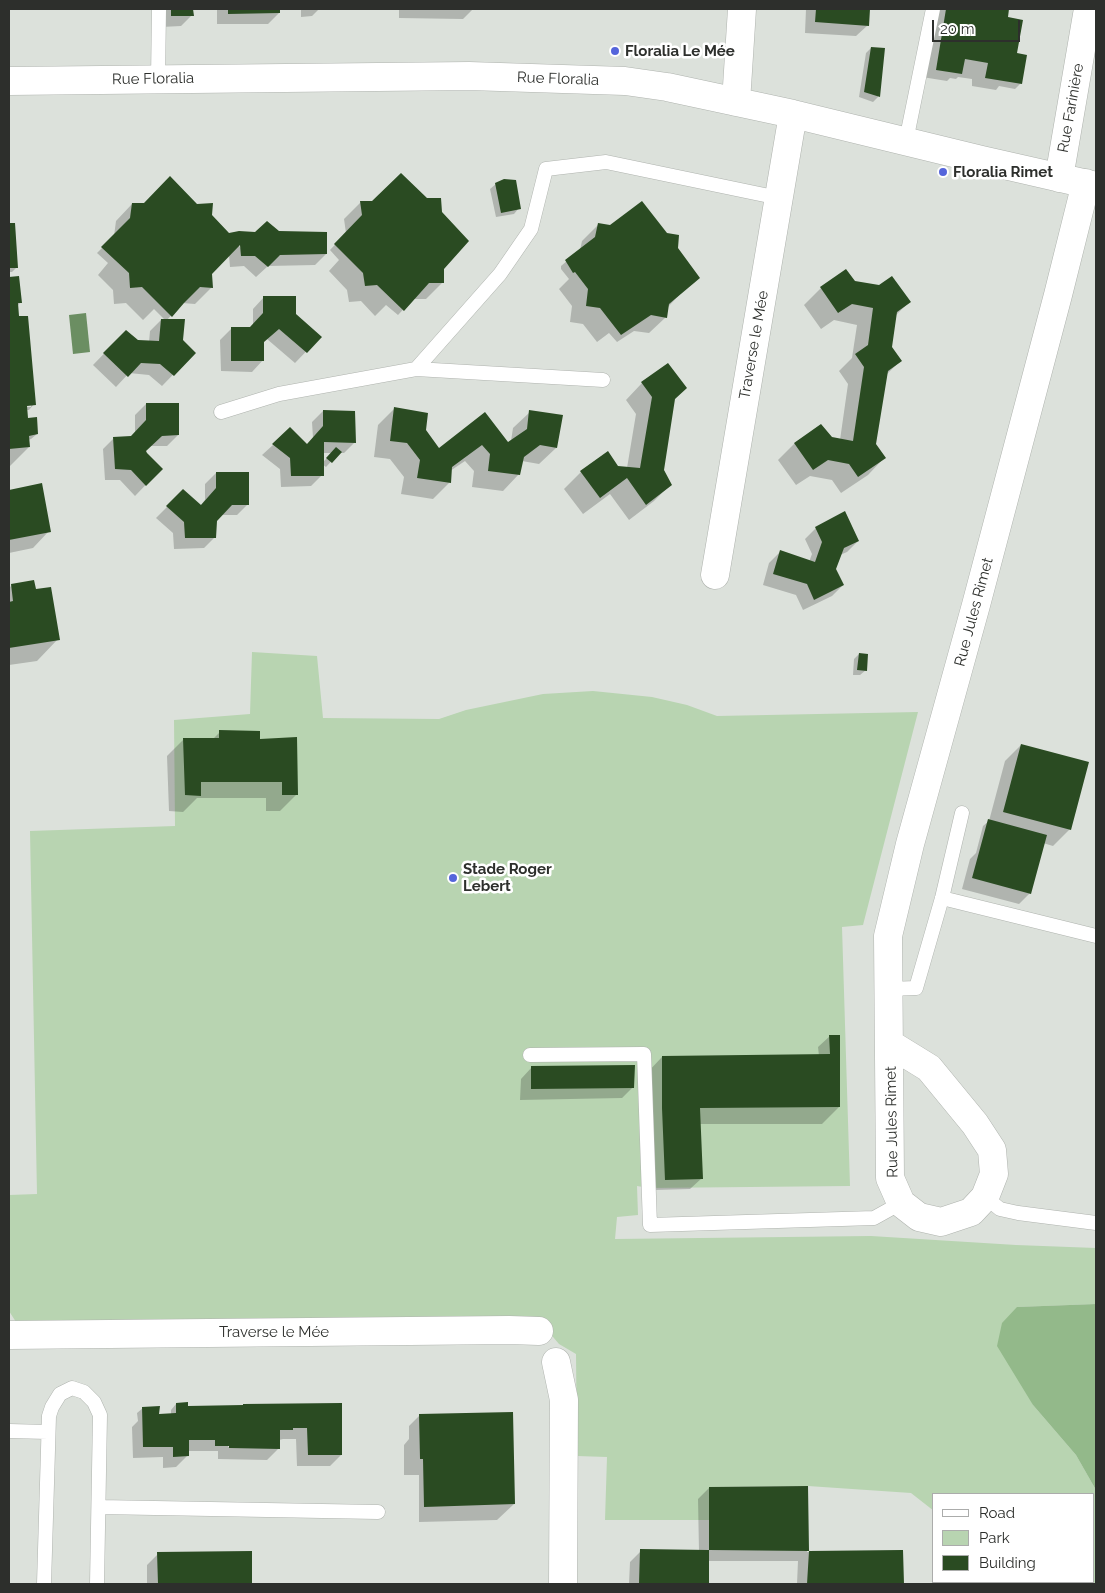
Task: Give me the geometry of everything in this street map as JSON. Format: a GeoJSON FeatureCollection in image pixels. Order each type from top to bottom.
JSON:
{"type":"FeatureCollection","features":[{"type":"Feature","properties":{"kind":"street"},"geometry":{"type":"LineString","coordinates":[[736,102],[742,9]]}},
{"type":"Feature","properties":{"kind":"street","name":"Rue Farinière"},"geometry":{"type":"LineString","coordinates":[[1059,178],[1088,9]]}},
{"type":"Feature","properties":{"kind":"street","name":"Rue Floralia"},"geometry":{"type":"LineString","coordinates":[[9,81],[468,76],[625,81],[667,87],[793,114],[1091,185]]}},
{"type":"Feature","properties":{"kind":"street","name":"Traverse le Mée"},"geometry":{"type":"LineString","coordinates":[[715,576],[793,114]]}},
{"type":"Feature","properties":{"kind":"street","name":"Rue Jules Rimet"},"geometry":{"type":"LineString","coordinates":[[890,1044],[929,1068],[975,1124],[992,1150],[994,1174],[985,1197],[971,1212],[941,1222],[920,1217],[902,1204],[890,1178],[888,936],[1058,295],[1091,185]]}},
{"type":"Feature","properties":{"kind":"street","name":"Traverse le Mée"},"geometry":{"type":"LineString","coordinates":[[9,1335],[539,1331]]}},
{"type":"Feature","properties":{"kind":"street"},"geometry":{"type":"LineString","coordinates":[[556,1362],[564,1400],[563,1584]]}},
{"type":"Feature","properties":{"kind":"lane"},"geometry":{"type":"LineString","coordinates":[[158,9],[158,79]]}},
{"type":"Feature","properties":{"kind":"lane"},"geometry":{"type":"LineString","coordinates":[[906,141],[933,9]]}},
{"type":"Feature","properties":{"kind":"lane"},"geometry":{"type":"LineString","coordinates":[[416,369],[500,274],[530,229],[546,169],[606,162],[779,198]]}},
{"type":"Feature","properties":{"kind":"lane"},"geometry":{"type":"LineString","coordinates":[[221,412],[279,394],[416,369],[603,380]]}},
{"type":"Feature","properties":{"kind":"lane"},"geometry":{"type":"LineString","coordinates":[[889,989],[916,988],[942,898],[962,813]]}},
{"type":"Feature","properties":{"kind":"lane"},"geometry":{"type":"LineString","coordinates":[[942,898],[1096,936]]}},
{"type":"Feature","properties":{"kind":"lane"},"geometry":{"type":"LineString","coordinates":[[530,1055],[644,1054],[650,1225],[874,1218],[902,1204]]}},
{"type":"Feature","properties":{"kind":"lane"},"geometry":{"type":"LineString","coordinates":[[985,1197],[1000,1209],[1096,1223]]}},
{"type":"Feature","properties":{"kind":"lane"},"geometry":{"type":"LineString","coordinates":[[44,1584],[48,1432],[52,1407],[60,1394],[72,1388],[84,1392],[94,1402],[100,1415],[97,1584]]}},
{"type":"Feature","properties":{"kind":"lane"},"geometry":{"type":"LineString","coordinates":[[9,1431],[48,1432]]}},
{"type":"Feature","properties":{"kind":"lane"},"geometry":{"type":"LineString","coordinates":[[99,1507],[378,1512]]}},
{"type":"Feature","properties":{"kind":"green space","name":"Stade Roger Lebert"},"geometry":{"type":"Polygon","coordinates":[[[252,652],[317,656],[323,718],[439,719],[466,710],[543,694],[593,691],[652,697],[687,705],[717,716],[918,712],[863,925],[842,927],[850,1186],[649,1188],[637,1186],[638,1215],[617,1217],[615,1239],[871,1236],[1096,1248],[1096,1304],[1017,1307],[1033,1405],[1076,1455],[1096,1490],[1096,1584],[996,1584],[1095,1583],[1095,1493],[932,1493],[932,1509],[911,1493],[808,1486],[709,1487],[709,1520],[605,1520],[607,1457],[577,1456],[576,1354],[559,1344],[548,1331],[16,1322],[9,1311],[9,1195],[37,1194],[30,831],[175,826],[174,720],[250,714],[252,652]]]}},
{"type":"Feature","properties":{"kind":"shaded area"},"geometry":{"type":"Polygon","coordinates":[[[86,313],[90,352],[73,354],[69,315],[86,313]]]}},
{"type":"Feature","properties":{"kind":"shaded area"},"geometry":{"type":"Polygon","coordinates":[[[1096,1304],[1096,1490],[1076,1455],[1033,1405],[997,1346],[1002,1323],[1017,1307],[1096,1304]]]}},
{"type":"Feature","properties":{"kind":"building"},"geometry":{"type":"Polygon","coordinates":[[[171,9],[193,9],[194,16],[171,16],[171,9]]]}},
{"type":"Feature","properties":{"kind":"building"},"geometry":{"type":"Polygon","coordinates":[[[228,9],[280,9],[280,13],[228,14],[228,9]]]}},
{"type":"Feature","properties":{"kind":"building"},"geometry":{"type":"Polygon","coordinates":[[[816,9],[870,9],[869,26],[815,22],[816,9]]]}},
{"type":"Feature","properties":{"kind":"building"},"geometry":{"type":"Polygon","coordinates":[[[946,9],[1009,9],[1008,17],[1023,20],[1017,53],[1027,55],[1022,84],[985,78],[988,63],[965,59],[962,74],[936,70],[946,9]]]}},
{"type":"Feature","properties":{"kind":"building"},"geometry":{"type":"Polygon","coordinates":[[[871,47],[885,48],[880,97],[864,92],[871,47]]]}},
{"type":"Feature","properties":{"kind":"building"},"geometry":{"type":"Polygon","coordinates":[[[401,173],[427,198],[441,198],[442,212],[469,241],[444,269],[444,283],[429,283],[404,311],[377,285],[365,286],[363,273],[334,244],[362,215],[360,201],[372,201],[401,173]]]}},
{"type":"Feature","properties":{"kind":"building"},"geometry":{"type":"Polygon","coordinates":[[[170,176],[197,204],[213,203],[212,215],[229,233],[239,231],[255,232],[267,221],[279,231],[327,232],[327,254],[280,255],[268,267],[255,256],[241,256],[240,245],[212,274],[213,288],[200,287],[172,317],[142,287],[130,288],[129,273],[101,247],[130,218],[132,203],[144,203],[170,176]]]}},
{"type":"Feature","properties":{"kind":"building"},"geometry":{"type":"Polygon","coordinates":[[[504,179],[516,180],[521,209],[501,213],[495,183],[504,179]]]}},
{"type":"Feature","properties":{"kind":"building"},"geometry":{"type":"Polygon","coordinates":[[[642,201],[667,233],[679,235],[678,248],[700,278],[669,304],[667,318],[651,315],[621,335],[600,308],[586,306],[588,289],[575,272],[573,273],[565,260],[595,237],[598,223],[610,225],[642,201]]]}},
{"type":"Feature","properties":{"kind":"building"},"geometry":{"type":"Polygon","coordinates":[[[9,223],[15,223],[18,268],[9,268],[9,223]]]}},
{"type":"Feature","properties":{"kind":"building"},"geometry":{"type":"Polygon","coordinates":[[[846,269],[855,281],[879,285],[892,276],[911,302],[897,312],[892,347],[902,361],[888,371],[876,444],[886,458],[858,477],[849,464],[828,460],[813,470],[794,443],[821,424],[832,437],[853,441],[864,367],[855,354],[868,345],[873,308],[852,304],[838,313],[820,287],[846,269]]]}},
{"type":"Feature","properties":{"kind":"building"},"geometry":{"type":"Polygon","coordinates":[[[19,276],[22,303],[18,303],[19,316],[28,316],[36,405],[27,406],[28,418],[37,417],[38,434],[29,436],[30,447],[9,449],[9,277],[19,276]]]}},
{"type":"Feature","properties":{"kind":"building"},"geometry":{"type":"Polygon","coordinates":[[[263,296],[296,296],[296,314],[322,337],[307,353],[279,329],[264,342],[264,361],[231,361],[231,327],[250,327],[263,313],[263,296]]]}},
{"type":"Feature","properties":{"kind":"building"},"geometry":{"type":"Polygon","coordinates":[[[161,319],[185,319],[183,340],[196,353],[174,376],[160,364],[141,363],[128,377],[103,353],[126,330],[138,340],[159,341],[161,319]]]}},
{"type":"Feature","properties":{"kind":"building"},"geometry":{"type":"Polygon","coordinates":[[[668,363],[687,388],[675,399],[664,470],[672,485],[646,505],[627,478],[600,498],[580,471],[608,451],[618,466],[640,468],[652,397],[641,382],[668,363]]]}},
{"type":"Feature","properties":{"kind":"building"},"geometry":{"type":"Polygon","coordinates":[[[146,403],[179,403],[179,435],[162,436],[146,451],[163,469],[146,486],[131,470],[115,469],[113,437],[131,436],[146,420],[146,403]]]}},
{"type":"Feature","properties":{"kind":"building"},"geometry":{"type":"Polygon","coordinates":[[[394,407],[428,413],[426,430],[439,448],[485,412],[508,442],[527,429],[529,410],[563,415],[557,448],[540,445],[524,457],[520,475],[488,471],[490,454],[482,445],[452,467],[451,483],[417,478],[420,460],[407,443],[390,441],[394,407]]]}},
{"type":"Feature","properties":{"kind":"building"},"geometry":{"type":"Polygon","coordinates":[[[323,410],[355,411],[356,443],[324,442],[324,476],[291,476],[290,458],[272,444],[290,427],[307,444],[323,426],[323,410]]]}},
{"type":"Feature","properties":{"kind":"building"},"geometry":{"type":"Polygon","coordinates":[[[336,447],[342,452],[332,463],[326,458],[336,447]]]}},
{"type":"Feature","properties":{"kind":"building"},"geometry":{"type":"Polygon","coordinates":[[[216,472],[249,472],[249,505],[232,505],[217,521],[216,538],[185,538],[184,522],[166,506],[183,489],[201,505],[216,488],[216,472]]]}},
{"type":"Feature","properties":{"kind":"building"},"geometry":{"type":"Polygon","coordinates":[[[42,483],[51,532],[9,540],[9,490],[42,483]]]}},
{"type":"Feature","properties":{"kind":"building"},"geometry":{"type":"Polygon","coordinates":[[[845,511],[859,541],[844,548],[836,569],[844,585],[814,600],[807,584],[773,574],[780,550],[815,562],[822,542],[815,527],[845,511]]]}},
{"type":"Feature","properties":{"kind":"building"},"geometry":{"type":"Polygon","coordinates":[[[34,580],[36,589],[51,587],[60,640],[9,648],[9,602],[13,601],[11,584],[34,580]]]}},
{"type":"Feature","properties":{"kind":"building"},"geometry":{"type":"Polygon","coordinates":[[[859,653],[868,654],[867,671],[857,670],[859,653]]]}},
{"type":"Feature","properties":{"kind":"building"},"geometry":{"type":"Polygon","coordinates":[[[219,730],[260,731],[260,739],[297,737],[298,795],[282,795],[282,782],[201,782],[201,796],[185,795],[183,738],[219,738],[219,730]]]}},
{"type":"Feature","properties":{"kind":"building"},"geometry":{"type":"Polygon","coordinates":[[[1021,744],[1089,762],[1071,830],[1003,812],[1021,744]]]}},
{"type":"Feature","properties":{"kind":"building"},"geometry":{"type":"Polygon","coordinates":[[[988,819],[1047,835],[1031,894],[972,878],[988,819]]]}},
{"type":"Feature","properties":{"kind":"building"},"geometry":{"type":"Polygon","coordinates":[[[829,1035],[840,1035],[840,1107],[700,1108],[703,1179],[665,1180],[662,1056],[830,1054],[829,1035]]]}},
{"type":"Feature","properties":{"kind":"building"},"geometry":{"type":"Polygon","coordinates":[[[635,1065],[634,1088],[531,1089],[531,1066],[635,1065]]]}},
{"type":"Feature","properties":{"kind":"building"},"geometry":{"type":"Polygon","coordinates":[[[188,1402],[188,1406],[342,1403],[342,1455],[308,1455],[307,1428],[280,1430],[280,1449],[229,1448],[229,1446],[215,1446],[215,1440],[189,1440],[189,1456],[173,1457],[173,1447],[143,1447],[142,1407],[160,1406],[159,1414],[176,1413],[176,1403],[188,1402]]]}},
{"type":"Feature","properties":{"kind":"building"},"geometry":{"type":"Polygon","coordinates":[[[513,1412],[515,1504],[424,1507],[423,1459],[420,1459],[419,1414],[513,1412]]]}},
{"type":"Feature","properties":{"kind":"building"},"geometry":{"type":"Polygon","coordinates":[[[808,1486],[809,1551],[709,1550],[709,1487],[808,1486]]]}},
{"type":"Feature","properties":{"kind":"building"},"geometry":{"type":"Polygon","coordinates":[[[640,1549],[709,1550],[709,1584],[639,1584],[640,1549]]]}},
{"type":"Feature","properties":{"kind":"building"},"geometry":{"type":"Polygon","coordinates":[[[903,1550],[904,1584],[807,1584],[809,1551],[903,1550]]]}},
{"type":"Feature","properties":{"kind":"building"},"geometry":{"type":"Polygon","coordinates":[[[252,1551],[252,1584],[158,1584],[157,1552],[252,1551]]]}},
{"type":"Feature","properties":{"kind":"place","name":"Floralia Le Mée"},"geometry":{"type":"Point","coordinates":[615,51]}},
{"type":"Feature","properties":{"kind":"place","name":"Floralia Rimet"},"geometry":{"type":"Point","coordinates":[943,172]}},
{"type":"Feature","properties":{"kind":"place","name":"Stade Roger Lebert"},"geometry":{"type":"Point","coordinates":[453,878]}}]}
